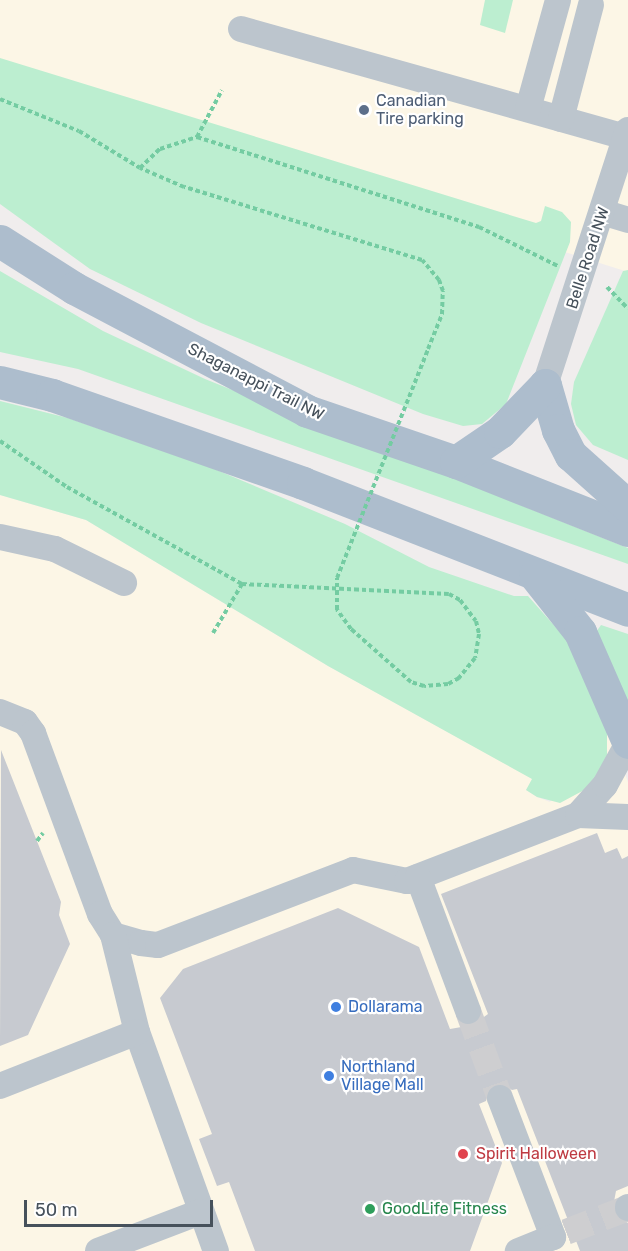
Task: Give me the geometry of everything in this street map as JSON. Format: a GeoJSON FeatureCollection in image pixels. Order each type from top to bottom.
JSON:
{"type":"FeatureCollection","features":[{"type":"Feature","properties":{"kind":"main road","name":"Shaganappi Trail NW"},"geometry":{"type":"LineString","coordinates":[[0,241],[74,288],[307,411],[456,462],[628,530]]}},
{"type":"Feature","properties":{"kind":"main road"},"geometry":{"type":"LineString","coordinates":[[0,382],[52,395],[292,479],[628,610]]}},
{"type":"Feature","properties":{"kind":"main road"},"geometry":{"type":"LineString","coordinates":[[456,462],[500,432],[545,385]]}},
{"type":"Feature","properties":{"kind":"main road"},"geometry":{"type":"LineString","coordinates":[[545,385],[558,430],[570,455],[628,506]]}},
{"type":"Feature","properties":{"kind":"main road"},"geometry":{"type":"LineString","coordinates":[[534,574],[580,632],[628,743]]}},
{"type":"Feature","properties":{"kind":"lane"},"geometry":{"type":"LineString","coordinates":[[528,109],[558,0]]}},
{"type":"Feature","properties":{"kind":"lane"},"geometry":{"type":"LineString","coordinates":[[561,119],[591,5]]}},
{"type":"Feature","properties":{"kind":"lane"},"geometry":{"type":"LineString","coordinates":[[241,29],[561,119],[627,134]]}},
{"type":"Feature","properties":{"kind":"lane","name":"Belle Road NW"},"geometry":{"type":"LineString","coordinates":[[545,385],[627,134]]}},
{"type":"Feature","properties":{"kind":"lane"},"geometry":{"type":"LineString","coordinates":[[602,212],[628,220]]}},
{"type":"Feature","properties":{"kind":"lane"},"geometry":{"type":"LineString","coordinates":[[0,537],[55,549],[124,583]]}},
{"type":"Feature","properties":{"kind":"lane"},"geometry":{"type":"LineString","coordinates":[[0,712],[25,722],[33,733],[100,914],[113,935],[137,1032],[200,1212],[216,1251]]}},
{"type":"Feature","properties":{"kind":"lane"},"geometry":{"type":"LineString","coordinates":[[578,815],[605,785],[628,743]]}},
{"type":"Feature","properties":{"kind":"lane"},"geometry":{"type":"LineString","coordinates":[[113,935],[158,945],[353,870],[406,881],[578,815],[628,817]]}},
{"type":"Feature","properties":{"kind":"lane"},"geometry":{"type":"LineString","coordinates":[[418,878],[468,1011]]}},
{"type":"Feature","properties":{"kind":"lane"},"geometry":{"type":"LineString","coordinates":[[0,1086],[137,1032]]}},
{"type":"Feature","properties":{"kind":"lane"},"geometry":{"type":"LineString","coordinates":[[500,1098],[559,1240],[518,1251]]}},
{"type":"Feature","properties":{"kind":"lane"},"geometry":{"type":"LineString","coordinates":[[98,1251],[200,1212]]}},
{"type":"Feature","properties":{"kind":"path"},"geometry":{"type":"LineString","coordinates":[[197,137],[222,90]]}},
{"type":"Feature","properties":{"kind":"path"},"geometry":{"type":"LineString","coordinates":[[0,99],[79,131],[140,168],[184,187],[422,260],[439,280],[443,291],[442,314],[337,578],[337,610],[351,629],[411,682],[424,686],[448,684],[459,678],[475,658],[479,634],[476,621],[470,610],[449,594],[305,587],[242,584],[67,487],[0,441]]}},
{"type":"Feature","properties":{"kind":"path"},"geometry":{"type":"LineString","coordinates":[[140,168],[160,148],[197,137],[479,227],[558,266]]}},
{"type":"Feature","properties":{"kind":"path"},"geometry":{"type":"LineString","coordinates":[[607,287],[628,309]]}},
{"type":"Feature","properties":{"kind":"path"},"geometry":{"type":"LineString","coordinates":[[213,633],[242,584]]}},
{"type":"Feature","properties":{"kind":"shaded area"},"geometry":{"type":"Polygon","coordinates":[[[0,0],[628,0],[628,272],[0,73],[0,0]]]}},
{"type":"Feature","properties":{"kind":"shaded area"},"geometry":{"type":"Polygon","coordinates":[[[0,495],[86,520],[328,666],[533,779],[526,790],[550,802],[607,724],[628,782],[628,1251],[0,1251],[0,495]]]}},
{"type":"Feature","properties":{"kind":"green space"},"geometry":{"type":"Polygon","coordinates":[[[485,0],[513,0],[505,33],[480,25],[485,0]]]}},
{"type":"Feature","properties":{"kind":"green space"},"geometry":{"type":"Polygon","coordinates":[[[0,58],[536,223],[541,221],[545,206],[562,212],[571,222],[570,242],[506,404],[482,424],[463,426],[423,414],[201,323],[90,269],[0,204],[0,58]]]}},
{"type":"Feature","properties":{"kind":"green space"},"geometry":{"type":"Polygon","coordinates":[[[628,270],[628,460],[593,445],[576,425],[571,404],[574,382],[623,271],[628,270]]]}},
{"type":"Feature","properties":{"kind":"green space"},"geometry":{"type":"Polygon","coordinates":[[[0,271],[103,331],[205,379],[628,548],[628,564],[78,369],[0,352],[0,271]]]}},
{"type":"Feature","properties":{"kind":"green space"},"geometry":{"type":"Polygon","coordinates":[[[0,401],[68,418],[212,468],[345,524],[429,567],[514,596],[528,596],[567,640],[607,724],[607,756],[602,771],[588,788],[560,803],[537,797],[526,790],[532,779],[328,666],[86,520],[0,495],[0,401]]]}},
{"type":"Feature","properties":{"kind":"green space"},"geometry":{"type":"Polygon","coordinates":[[[601,625],[628,634],[628,714],[594,635],[601,625]]]}},
{"type":"Feature","properties":{"kind":"building"},"geometry":{"type":"Polygon","coordinates":[[[1,750],[61,902],[59,915],[70,944],[28,1035],[0,1046],[1,750]]]}},
{"type":"Feature","properties":{"kind":"building","name":"Northland Village Mall"},"geometry":{"type":"Polygon","coordinates":[[[597,833],[605,853],[617,848],[622,859],[628,856],[628,1186],[616,1191],[613,1207],[615,1216],[628,1223],[628,1251],[580,1251],[517,1089],[512,1090],[502,1083],[489,1088],[486,1101],[479,1104],[502,1163],[470,1251],[255,1251],[229,1182],[217,1186],[199,1139],[212,1134],[160,998],[183,969],[338,908],[419,947],[450,1029],[473,1025],[488,1014],[441,894],[597,833]]]}},
{"type":"Feature","properties":{"kind":"tunnel"},"geometry":{"type":"LineString","coordinates":[[468,1011],[500,1098]]}},
{"type":"Feature","properties":{"kind":"tunnel"},"geometry":{"type":"LineString","coordinates":[[566,1232],[628,1208]]}},
{"type":"Feature","properties":{"kind":"place","name":"Canadian Tire parking"},"geometry":{"type":"Point","coordinates":[364,110]}},
{"type":"Feature","properties":{"kind":"place","name":"Dollarama"},"geometry":{"type":"Point","coordinates":[336,1007]}},
{"type":"Feature","properties":{"kind":"place","name":"Northland Village Mall"},"geometry":{"type":"Point","coordinates":[329,1076]}},
{"type":"Feature","properties":{"kind":"place","name":"Spirit Halloween"},"geometry":{"type":"Point","coordinates":[463,1154]}},
{"type":"Feature","properties":{"kind":"place","name":"GoodLife Fitness"},"geometry":{"type":"Point","coordinates":[370,1209]}}]}
